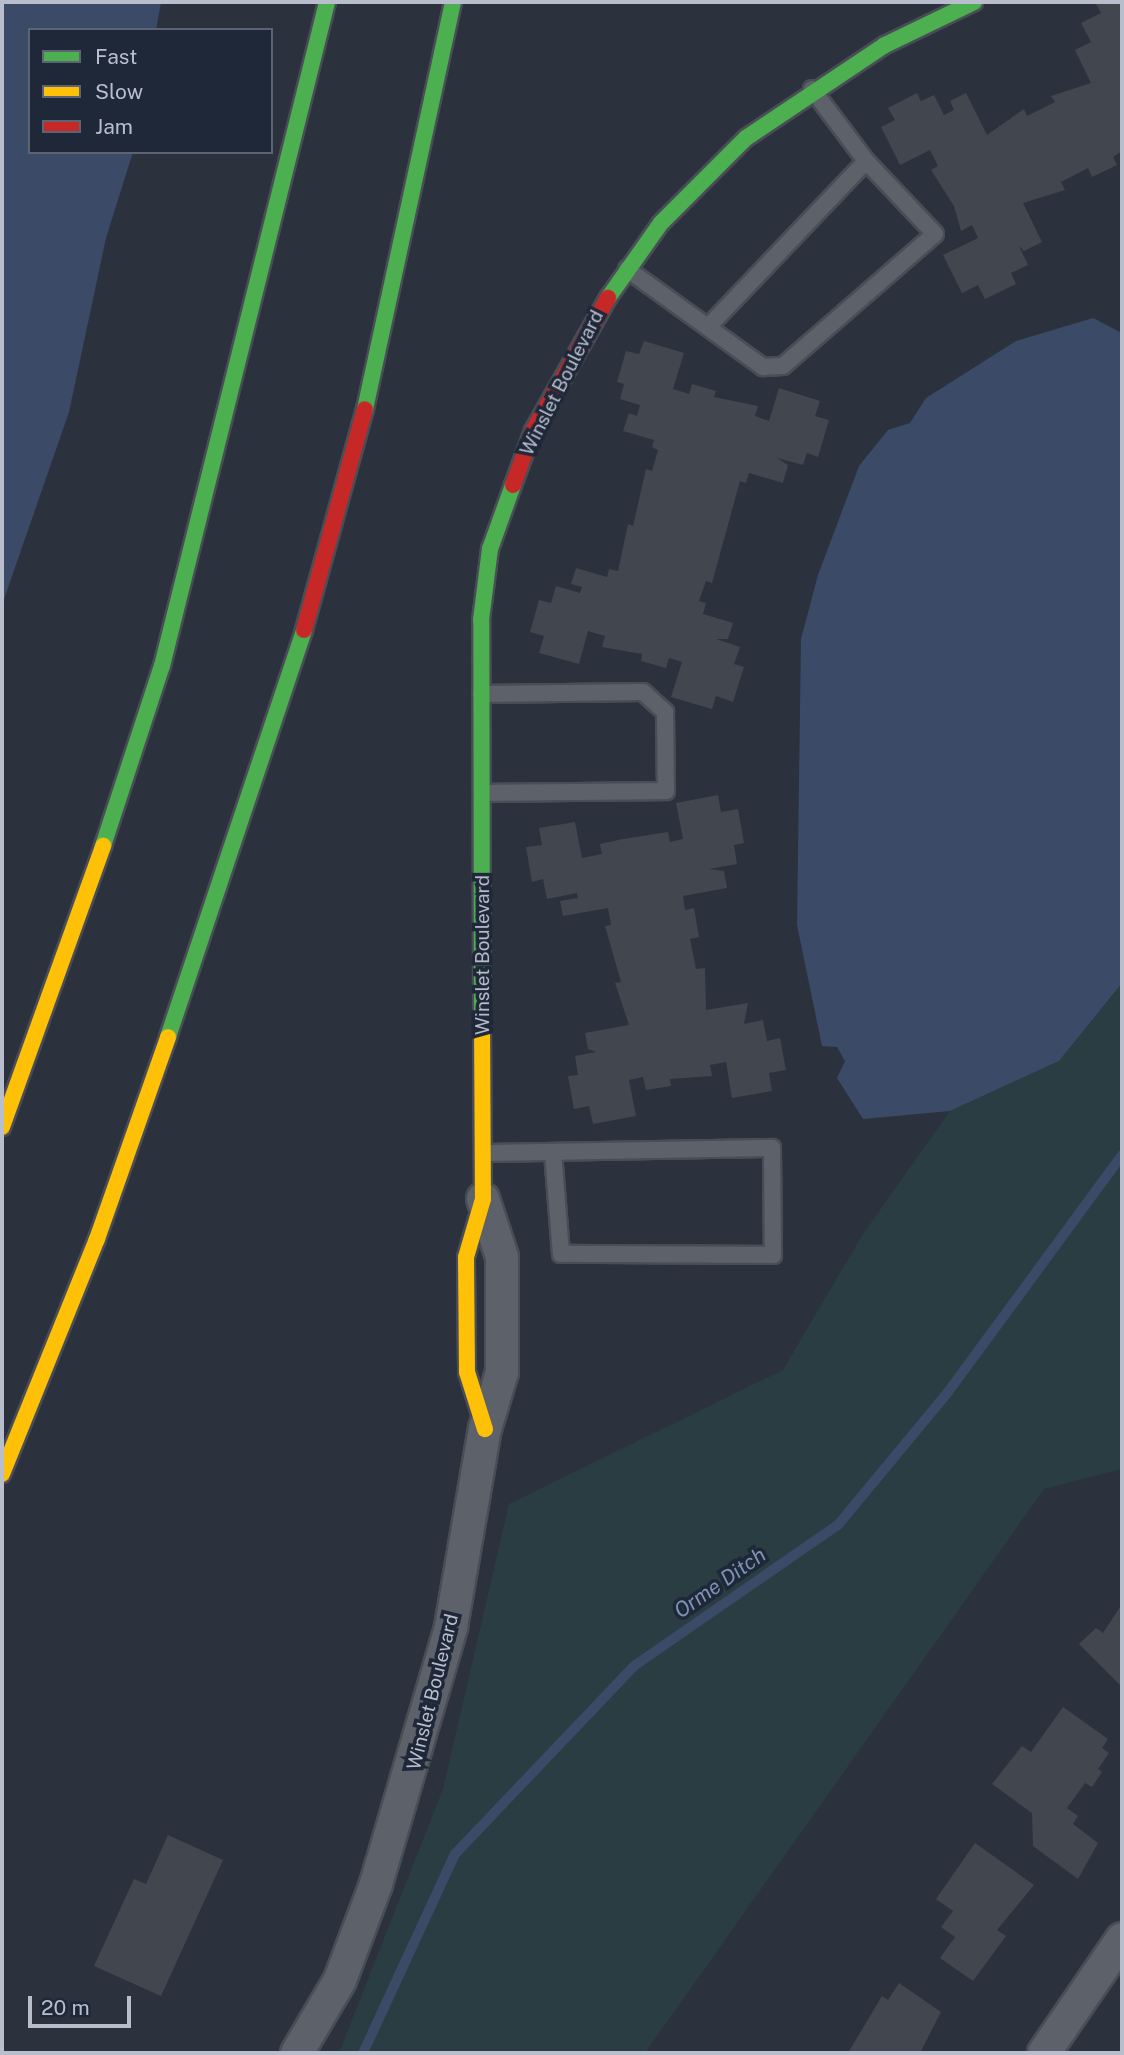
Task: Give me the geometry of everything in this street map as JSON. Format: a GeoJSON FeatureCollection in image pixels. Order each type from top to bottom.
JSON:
{"type":"FeatureCollection","features":[{"type":"Feature","properties":{"kind":"main road"},"geometry":{"type":"LineString","coordinates":[[313,60],[320,2]]}},
{"type":"Feature","properties":{"kind":"main road"},"geometry":{"type":"LineString","coordinates":[[2,1128],[69,951],[162,666],[327,2]]}},
{"type":"Feature","properties":{"kind":"main road"},"geometry":{"type":"LineString","coordinates":[[2,1474],[97,1239],[256,790],[367,402],[453,2]]}},
{"type":"Feature","properties":{"kind":"main road","name":"Winslet Boulevard"},"geometry":{"type":"LineString","coordinates":[[483,1199],[481,694],[490,549],[533,431],[625,267],[746,138],[812,89],[974,2]]}},
{"type":"Feature","properties":{"kind":"street","name":"Winslet Boulevard"},"geometry":{"type":"LineString","coordinates":[[297,2053],[326,2011],[352,1948],[436,1691],[485,1429],[502,1372],[502,1258],[483,1199]]}},
{"type":"Feature","properties":{"kind":"street"},"geometry":{"type":"LineString","coordinates":[[1044,2053],[1122,1939]]}},
{"type":"Feature","properties":{"kind":"lane"},"geometry":{"type":"LineString","coordinates":[[625,267],[763,367],[783,366],[935,234],[866,161],[812,89]]}},
{"type":"Feature","properties":{"kind":"lane"},"geometry":{"type":"LineString","coordinates":[[708,327],[866,161]]}},
{"type":"Feature","properties":{"kind":"lane"},"geometry":{"type":"LineString","coordinates":[[481,694],[643,692],[665,712],[667,791],[482,793]]}},
{"type":"Feature","properties":{"kind":"lane"},"geometry":{"type":"LineString","coordinates":[[483,1153],[772,1148],[773,1255],[561,1254],[553,1153]]}},
{"type":"Feature","properties":{"kind":"shaded area"},"geometry":{"type":"Polygon","coordinates":[[[1122,983],[1122,1469],[1044,1489],[645,2053],[339,2053],[443,1789],[509,1504],[783,1370],[863,1234],[950,1111],[1059,1061],[1122,983]]]}},
{"type":"Feature","properties":{"kind":"water"},"geometry":{"type":"Polygon","coordinates":[[[2,2],[161,2],[156,28],[28,28],[28,154],[132,154],[106,238],[69,412],[2,605],[2,2]]]}},
{"type":"Feature","properties":{"kind":"water"},"geometry":{"type":"Polygon","coordinates":[[[1093,318],[1122,333],[1122,983],[1059,1061],[950,1111],[863,1119],[837,1078],[845,1061],[837,1047],[822,1046],[797,925],[801,639],[818,575],[859,466],[888,430],[910,423],[926,398],[1016,341],[1093,318]]]}},
{"type":"Feature","properties":{"kind":"building"},"geometry":{"type":"Polygon","coordinates":[[[1095,2],[1122,2],[1122,151],[1113,157],[1117,165],[1092,177],[1088,168],[1061,182],[1065,190],[1023,203],[1042,242],[1024,251],[1019,246],[1028,265],[1011,273],[1016,284],[985,299],[978,285],[962,293],[943,255],[978,238],[972,225],[961,231],[954,206],[931,170],[938,166],[930,150],[900,165],[881,127],[895,120],[888,108],[917,93],[921,101],[934,95],[944,115],[954,110],[950,101],[966,93],[987,135],[1024,109],[1027,116],[1055,102],[1051,96],[1091,83],[1075,50],[1091,42],[1081,23],[1101,13],[1095,2]]]}},
{"type":"Feature","properties":{"kind":"building"},"geometry":{"type":"Polygon","coordinates":[[[644,341],[684,353],[673,389],[689,394],[692,384],[716,391],[714,397],[758,406],[755,416],[769,421],[779,388],[820,401],[815,416],[829,420],[818,457],[807,453],[803,465],[777,458],[788,465],[783,483],[749,473],[746,483],[740,481],[712,583],[706,581],[699,601],[706,603],[703,614],[733,623],[728,639],[716,639],[740,647],[734,664],[744,667],[733,702],[716,696],[712,709],[671,697],[682,662],[669,658],[666,668],[641,661],[642,654],[602,647],[605,636],[588,631],[579,664],[539,653],[544,636],[530,632],[539,600],[551,603],[556,586],[580,593],[582,587],[571,584],[576,568],[607,577],[609,569],[618,571],[628,524],[633,526],[646,469],[652,471],[658,450],[652,447],[654,440],[623,431],[629,413],[637,416],[640,405],[620,399],[624,384],[617,382],[626,351],[639,354],[644,341]]]}},
{"type":"Feature","properties":{"kind":"building"},"geometry":{"type":"Polygon","coordinates":[[[718,795],[721,812],[738,809],[744,843],[734,845],[737,864],[709,869],[724,871],[727,888],[683,896],[685,910],[694,908],[699,937],[690,939],[696,969],[705,968],[706,1010],[748,1003],[744,1024],[763,1020],[767,1041],[780,1038],[786,1070],[769,1073],[772,1091],[732,1098],[726,1062],[710,1065],[712,1076],[670,1079],[671,1086],[646,1090],[643,1077],[629,1080],[636,1116],[593,1124],[589,1106],[574,1109],[568,1076],[578,1075],[575,1056],[596,1052],[588,1049],[585,1033],[629,1025],[615,983],[621,982],[605,926],[611,925],[608,908],[563,916],[560,901],[578,898],[577,893],[547,899],[543,879],[532,882],[526,847],[542,845],[539,828],[575,822],[582,858],[602,854],[600,844],[623,839],[668,832],[670,842],[683,839],[676,803],[718,795]]]}},
{"type":"Feature","properties":{"kind":"building"},"geometry":{"type":"Polygon","coordinates":[[[1122,1604],[1122,1687],[1079,1644],[1096,1628],[1103,1633],[1122,1604]]]}},
{"type":"Feature","properties":{"kind":"building"},"geometry":{"type":"Polygon","coordinates":[[[1063,1707],[1108,1739],[1102,1748],[1109,1753],[1098,1769],[1102,1772],[1092,1787],[1085,1783],[1067,1808],[1078,1816],[1073,1824],[1098,1843],[1078,1879],[1033,1846],[1032,1813],[992,1784],[1022,1746],[1031,1752],[1063,1707]]]}},
{"type":"Feature","properties":{"kind":"building"},"geometry":{"type":"Polygon","coordinates":[[[168,1835],[223,1860],[161,1996],[94,1966],[134,1879],[146,1884],[168,1835]]]}},
{"type":"Feature","properties":{"kind":"building"},"geometry":{"type":"Polygon","coordinates":[[[975,1843],[1034,1885],[997,1930],[1006,1936],[973,1981],[940,1958],[955,1937],[941,1927],[953,1911],[936,1899],[975,1843]]]}},
{"type":"Feature","properties":{"kind":"building"},"geometry":{"type":"Polygon","coordinates":[[[899,1983],[941,2012],[920,2053],[848,2053],[882,1996],[888,2000],[899,1983]]]}},
{"type":"Feature","properties":{"kind":"waterway","name":"Orme Ditch"},"geometry":{"type":"LineString","coordinates":[[363,2053],[455,1854],[634,1666],[838,1525],[948,1392],[1122,1155]]}},
{"type":"Feature","properties":{"kind":"traffic: fast"},"geometry":{"type":"LineString","coordinates":[[103,846],[162,666],[327,2]]}},
{"type":"Feature","properties":{"kind":"traffic: fast"},"geometry":{"type":"LineString","coordinates":[[365,409],[453,2]]}},
{"type":"Feature","properties":{"kind":"traffic: fast"},"geometry":{"type":"LineString","coordinates":[[608,298],[661,223],[746,138],[885,45],[974,2]]}},
{"type":"Feature","properties":{"kind":"traffic: fast"},"geometry":{"type":"LineString","coordinates":[[482,1018],[481,620],[490,549],[513,485]]}},
{"type":"Feature","properties":{"kind":"traffic: fast"},"geometry":{"type":"LineString","coordinates":[[168,1037],[304,630]]}},
{"type":"Feature","properties":{"kind":"traffic: slow"},"geometry":{"type":"LineString","coordinates":[[2,1127],[103,846]]}},
{"type":"Feature","properties":{"kind":"traffic: slow"},"geometry":{"type":"LineString","coordinates":[[482,1018],[483,1199],[466,1257],[467,1372],[485,1429]]}},
{"type":"Feature","properties":{"kind":"traffic: slow"},"geometry":{"type":"LineString","coordinates":[[2,1474],[97,1239],[168,1037]]}},
{"type":"Feature","properties":{"kind":"traffic: jam"},"geometry":{"type":"LineString","coordinates":[[513,485],[533,431],[608,298]]}},
{"type":"Feature","properties":{"kind":"traffic: jam"},"geometry":{"type":"LineString","coordinates":[[304,630],[365,409]]}}]}
